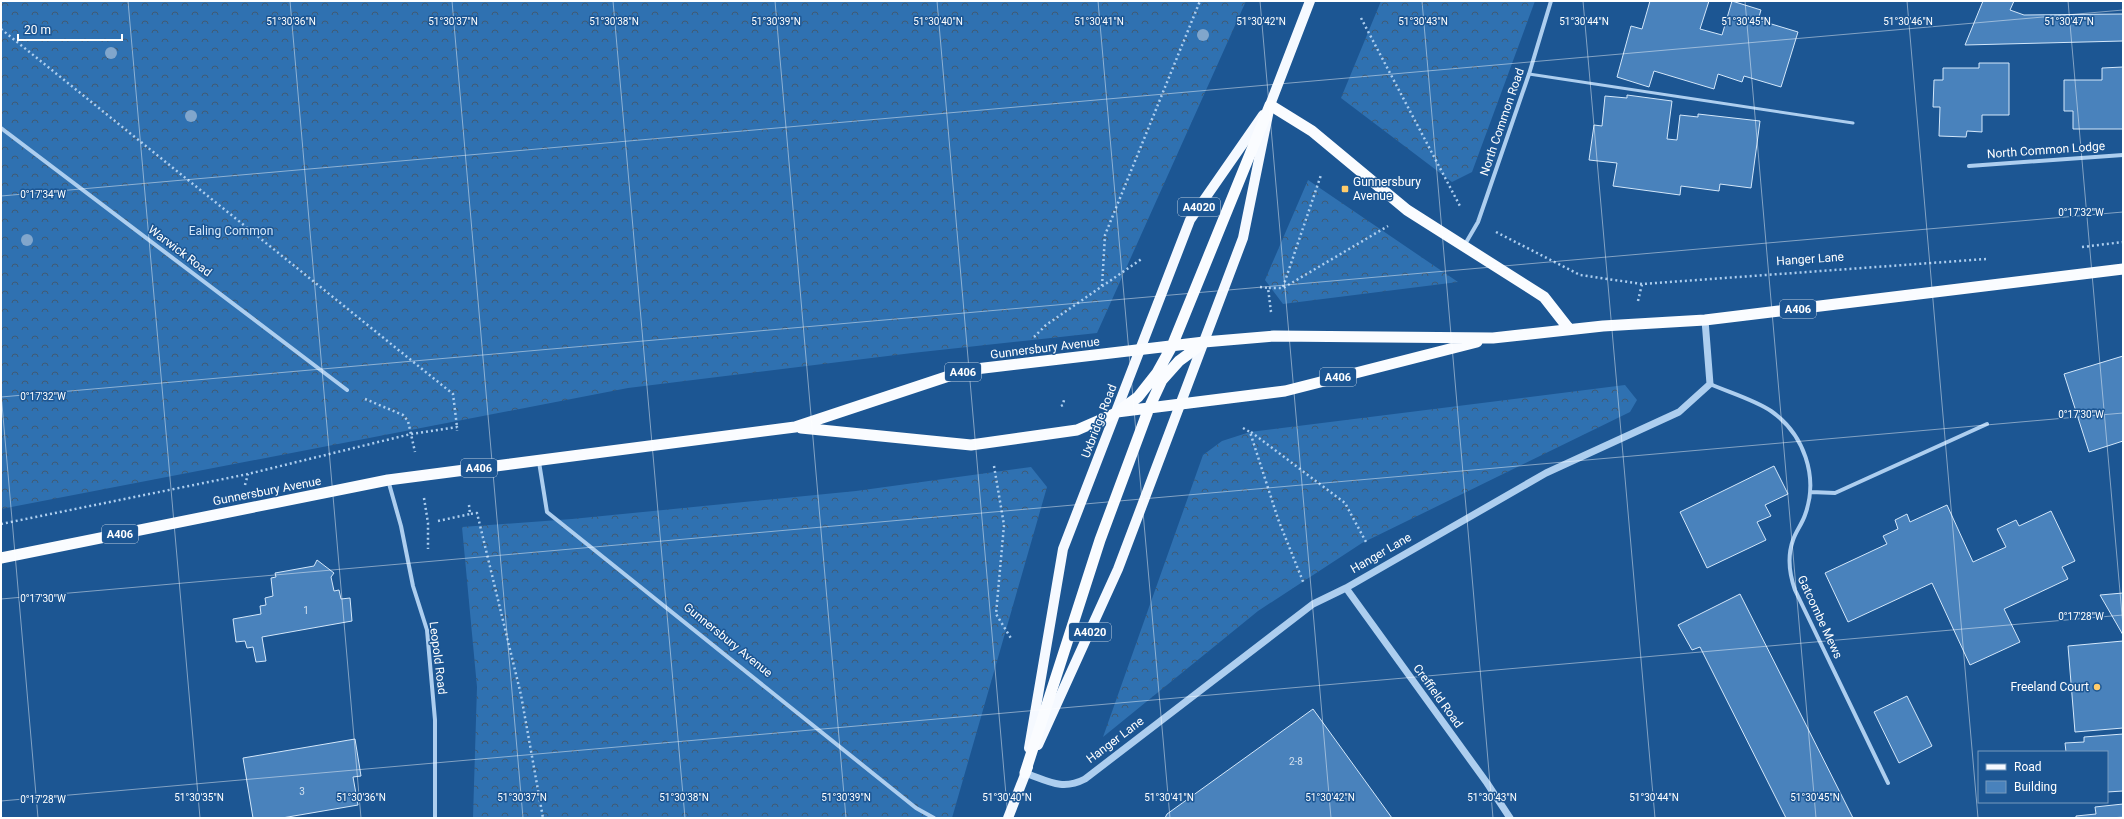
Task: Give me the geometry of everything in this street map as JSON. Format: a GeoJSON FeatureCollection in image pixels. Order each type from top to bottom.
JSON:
{"type":"FeatureCollection","features":[{"type":"Feature","properties":{"kind":"highway"},"geometry":{"type":"LineString","coordinates":[[1116,412],[1138,397],[1157,373],[1172,346],[1270,105],[1312,131],[1407,210],[1544,297],[1569,329]]}},
{"type":"Feature","properties":{"kind":"highway","name":"A406"},"geometry":{"type":"LineString","coordinates":[[1139,350],[1204,342],[1274,336],[1493,338],[1569,329],[1705,320],[2123,269]]}},
{"type":"Feature","properties":{"kind":"highway","name":"A406"},"geometry":{"type":"LineString","coordinates":[[1116,412],[1285,391],[1493,338]]}},
{"type":"Feature","properties":{"kind":"highway"},"geometry":{"type":"LineString","coordinates":[[1025,773],[1100,540],[1149,408],[1162,380],[1179,361],[1204,342]]}},
{"type":"Feature","properties":{"kind":"highway","name":"Gunnersbury Avenue"},"geometry":{"type":"LineString","coordinates":[[1,558],[388,480],[539,462],[795,428],[967,370],[1139,350]]}},
{"type":"Feature","properties":{"kind":"highway","name":"Gunnersbury Avenue"},"geometry":{"type":"LineString","coordinates":[[795,428],[971,445],[1077,430],[1116,412]]}},
{"type":"Feature","properties":{"kind":"main road","name":"Uxbridge Road"},"geometry":{"type":"LineString","coordinates":[[1008,818],[1025,773],[1118,569],[1243,238],[1270,105],[1310,1]]}},
{"type":"Feature","properties":{"kind":"main road","name":"Uxbridge Road"},"geometry":{"type":"LineString","coordinates":[[1025,773],[1063,549],[1190,220],[1270,105]]}},
{"type":"Feature","properties":{"kind":"street","name":"North Common Road"},"geometry":{"type":"LineString","coordinates":[[1464,246],[1478,222],[1529,74],[1551,1]]}},
{"type":"Feature","properties":{"kind":"street","name":"Warwick Road"},"geometry":{"type":"LineString","coordinates":[[1,128],[347,390]]}},
{"type":"Feature","properties":{"kind":"street","name":"North Common Lodge"},"geometry":{"type":"LineString","coordinates":[[1970,166],[2123,155]]}},
{"type":"Feature","properties":{"kind":"street"},"geometry":{"type":"LineString","coordinates":[[1705,320],[1710,384]]}},
{"type":"Feature","properties":{"kind":"street","name":"Gatcombe Mews"},"geometry":{"type":"LineString","coordinates":[[1710,384],[1770,410],[1784,421],[1806,456],[1811,479],[1811,492],[1805,515],[1793,539],[1789,555],[1790,575],[1795,590],[1888,782]]}},
{"type":"Feature","properties":{"kind":"street","name":"Hanger Lane"},"geometry":{"type":"LineString","coordinates":[[1025,773],[1065,786],[1074,785],[1085,779],[1313,604],[1346,588],[1546,473],[1678,412],[1710,384]]}},
{"type":"Feature","properties":{"kind":"street"},"geometry":{"type":"LineString","coordinates":[[1811,492],[1835,493],[1987,424]]}},
{"type":"Feature","properties":{"kind":"street","name":"Gunnersbury Avenue"},"geometry":{"type":"LineString","coordinates":[[539,462],[547,512],[910,803],[934,818]]}},
{"type":"Feature","properties":{"kind":"street","name":"Leopold Road"},"geometry":{"type":"LineString","coordinates":[[388,480],[401,526],[413,586],[427,630],[435,720],[435,818]]}},
{"type":"Feature","properties":{"kind":"street","name":"Creffield Road"},"geometry":{"type":"LineString","coordinates":[[1346,588],[1487,783],[1510,818]]}},
{"type":"Feature","properties":{"kind":"lane"},"geometry":{"type":"LineString","coordinates":[[1529,74],[1853,123]]}},
{"type":"Feature","properties":{"kind":"path"},"geometry":{"type":"LineString","coordinates":[[1102,286],[1105,235],[1200,1]]}},
{"type":"Feature","properties":{"kind":"path"},"geometry":{"type":"LineString","coordinates":[[1361,18],[1462,210]]}},
{"type":"Feature","properties":{"kind":"path"},"geometry":{"type":"LineString","coordinates":[[1,29],[453,394],[457,431]]}},
{"type":"Feature","properties":{"kind":"path"},"geometry":{"type":"LineString","coordinates":[[1283,288],[1321,174]]}},
{"type":"Feature","properties":{"kind":"path"},"geometry":{"type":"LineString","coordinates":[[1260,287],[1283,288],[1389,225]]}},
{"type":"Feature","properties":{"kind":"path","name":"Hanger Lane"},"geometry":{"type":"LineString","coordinates":[[1507,238],[1580,275],[1642,284],[1988,259]]}},
{"type":"Feature","properties":{"kind":"path"},"geometry":{"type":"LineString","coordinates":[[2078,248],[2123,242]]}},
{"type":"Feature","properties":{"kind":"path"},"geometry":{"type":"LineString","coordinates":[[1034,337],[1046,325],[1143,258]]}},
{"type":"Feature","properties":{"kind":"path"},"geometry":{"type":"LineString","coordinates":[[1268,288],[1271,313]]}},
{"type":"Feature","properties":{"kind":"path"},"geometry":{"type":"LineString","coordinates":[[347,390],[387,410],[403,415],[408,421],[412,440]]}},
{"type":"Feature","properties":{"kind":"path"},"geometry":{"type":"LineString","coordinates":[[1056,406],[1063,406],[1064,400]]}},
{"type":"Feature","properties":{"kind":"path","name":"Gunnersbury Avenue"},"geometry":{"type":"LineString","coordinates":[[1,524],[248,474],[411,434],[457,427]]}},
{"type":"Feature","properties":{"kind":"path"},"geometry":{"type":"LineString","coordinates":[[1243,428],[1345,503],[1366,542]]}},
{"type":"Feature","properties":{"kind":"path"},"geometry":{"type":"LineString","coordinates":[[1250,432],[1278,518],[1313,604]]}},
{"type":"Feature","properties":{"kind":"path"},"geometry":{"type":"LineString","coordinates":[[994,466],[1004,525],[996,614],[1012,640]]}},
{"type":"Feature","properties":{"kind":"path"},"geometry":{"type":"LineString","coordinates":[[468,505],[470,514]]}},
{"type":"Feature","properties":{"kind":"path"},"geometry":{"type":"LineString","coordinates":[[438,521],[470,514],[477,514],[519,687],[543,818]]}},
{"type":"Feature","properties":{"kind":"green space","name":"Ealing Common"},"geometry":{"type":"Polygon","coordinates":[[[1,1],[1246,1],[1097,333],[912,353],[628,388],[1,509],[1,1]]]}},
{"type":"Feature","properties":{"kind":"green space"},"geometry":{"type":"Polygon","coordinates":[[[1381,1],[1535,1],[1472,172],[1452,182],[1341,98],[1381,1]]]}},
{"type":"Feature","properties":{"kind":"green space"},"geometry":{"type":"Polygon","coordinates":[[[1308,180],[1458,282],[1283,304],[1265,280],[1308,180]]]}},
{"type":"Feature","properties":{"kind":"green space"},"geometry":{"type":"Polygon","coordinates":[[[1625,385],[1637,400],[1630,412],[1362,543],[1258,611],[1103,737],[1203,455],[1222,441],[1250,432],[1625,385]]]}},
{"type":"Feature","properties":{"kind":"green space"},"geometry":{"type":"Polygon","coordinates":[[[1031,467],[1047,487],[952,818],[473,818],[477,687],[462,527],[572,519],[856,491],[1031,467]]]}},
{"type":"Feature","properties":{"kind":"building"},"geometry":{"type":"Polygon","coordinates":[[[1650,1],[1709,1],[1700,29],[1722,35],[1732,1],[1761,10],[1758,20],[1798,32],[1781,87],[1744,76],[1742,82],[1718,74],[1714,89],[1654,71],[1649,87],[1617,77],[1631,26],[1642,29],[1650,1]]]}},
{"type":"Feature","properties":{"kind":"building"},"geometry":{"type":"Polygon","coordinates":[[[1983,1],[2014,1],[2010,10],[2024,15],[2123,14],[2123,41],[1965,45],[1983,1]]]}},
{"type":"Feature","properties":{"kind":"building"},"geometry":{"type":"Polygon","coordinates":[[[1979,63],[2009,63],[2009,115],[1982,115],[1982,132],[1967,131],[1966,137],[1939,136],[1940,107],[1933,107],[1934,80],[1943,80],[1943,68],[1979,68],[1979,63]]]}},
{"type":"Feature","properties":{"kind":"building"},"geometry":{"type":"Polygon","coordinates":[[[2123,67],[2123,129],[2073,129],[2073,111],[2064,111],[2064,80],[2102,80],[2102,68],[2123,67]]]}},
{"type":"Feature","properties":{"kind":"building"},"geometry":{"type":"Polygon","coordinates":[[[1627,95],[1672,101],[1667,139],[1677,140],[1680,115],[1698,117],[1698,114],[1760,121],[1751,188],[1720,184],[1719,191],[1681,186],[1680,195],[1613,186],[1617,163],[1589,160],[1594,125],[1602,126],[1605,96],[1627,98],[1627,95]]]}},
{"type":"Feature","properties":{"kind":"building"},"geometry":{"type":"Polygon","coordinates":[[[2123,356],[2123,441],[2089,452],[2064,374],[2123,356]]]}},
{"type":"Feature","properties":{"kind":"building"},"geometry":{"type":"Polygon","coordinates":[[[1774,466],[1788,494],[1765,505],[1771,516],[1757,522],[1766,540],[1707,568],[1680,512],[1774,466]]]}},
{"type":"Feature","properties":{"kind":"building"},"geometry":{"type":"Polygon","coordinates":[[[1947,505],[1973,562],[2006,547],[1997,529],[2016,520],[2019,526],[2051,511],[2075,561],[2062,567],[2068,579],[2004,609],[2020,642],[1970,665],[1932,583],[1848,622],[1825,573],[1887,544],[1883,536],[1898,529],[1895,520],[1907,514],[1910,522],[1947,505]]]}},
{"type":"Feature","properties":{"kind":"building"},"geometry":{"type":"Polygon","coordinates":[[[317,560],[334,573],[331,577],[334,591],[339,590],[341,599],[350,598],[352,621],[262,637],[266,661],[256,662],[253,647],[247,648],[245,641],[236,642],[233,619],[261,614],[260,606],[266,605],[265,598],[273,596],[271,578],[276,577],[275,573],[314,566],[317,560]]]}},
{"type":"Feature","properties":{"kind":"building"},"geometry":{"type":"Polygon","coordinates":[[[2123,593],[2123,635],[2100,595],[2123,593]]]}},
{"type":"Feature","properties":{"kind":"building"},"geometry":{"type":"Polygon","coordinates":[[[1740,594],[1853,818],[1786,818],[1700,647],[1692,650],[1678,625],[1740,594]]]}},
{"type":"Feature","properties":{"kind":"building","name":"Freeland Court"},"geometry":{"type":"Polygon","coordinates":[[[2123,641],[2123,728],[2075,732],[2068,646],[2123,641]]]}},
{"type":"Feature","properties":{"kind":"building"},"geometry":{"type":"Polygon","coordinates":[[[1907,696],[1932,746],[1899,763],[1874,712],[1907,696]]]}},
{"type":"Feature","properties":{"kind":"building"},"geometry":{"type":"Polygon","coordinates":[[[1313,709],[1392,818],[1165,818],[1167,814],[1313,709]]]}},
{"type":"Feature","properties":{"kind":"building"},"geometry":{"type":"Polygon","coordinates":[[[2123,734],[2123,791],[2108,792],[2108,751],[2066,751],[2065,743],[2084,742],[2084,737],[2123,734]]]}},
{"type":"Feature","properties":{"kind":"building"},"geometry":{"type":"Polygon","coordinates":[[[355,739],[361,776],[353,777],[358,805],[282,818],[253,818],[243,758],[355,739]]]}},
{"type":"Feature","properties":{"kind":"building"},"geometry":{"type":"Polygon","coordinates":[[[2123,804],[2123,818],[2076,818],[2076,816],[2096,814],[2095,807],[2123,804]]]}},
{"type":"Feature","properties":{"kind":"place","name":"Gunnersbury Avenue"},"geometry":{"type":"Point","coordinates":[1345,189]}},
{"type":"Feature","properties":{"kind":"place","name":"Freeland Court"},"geometry":{"type":"Point","coordinates":[2097,687]}}]}
